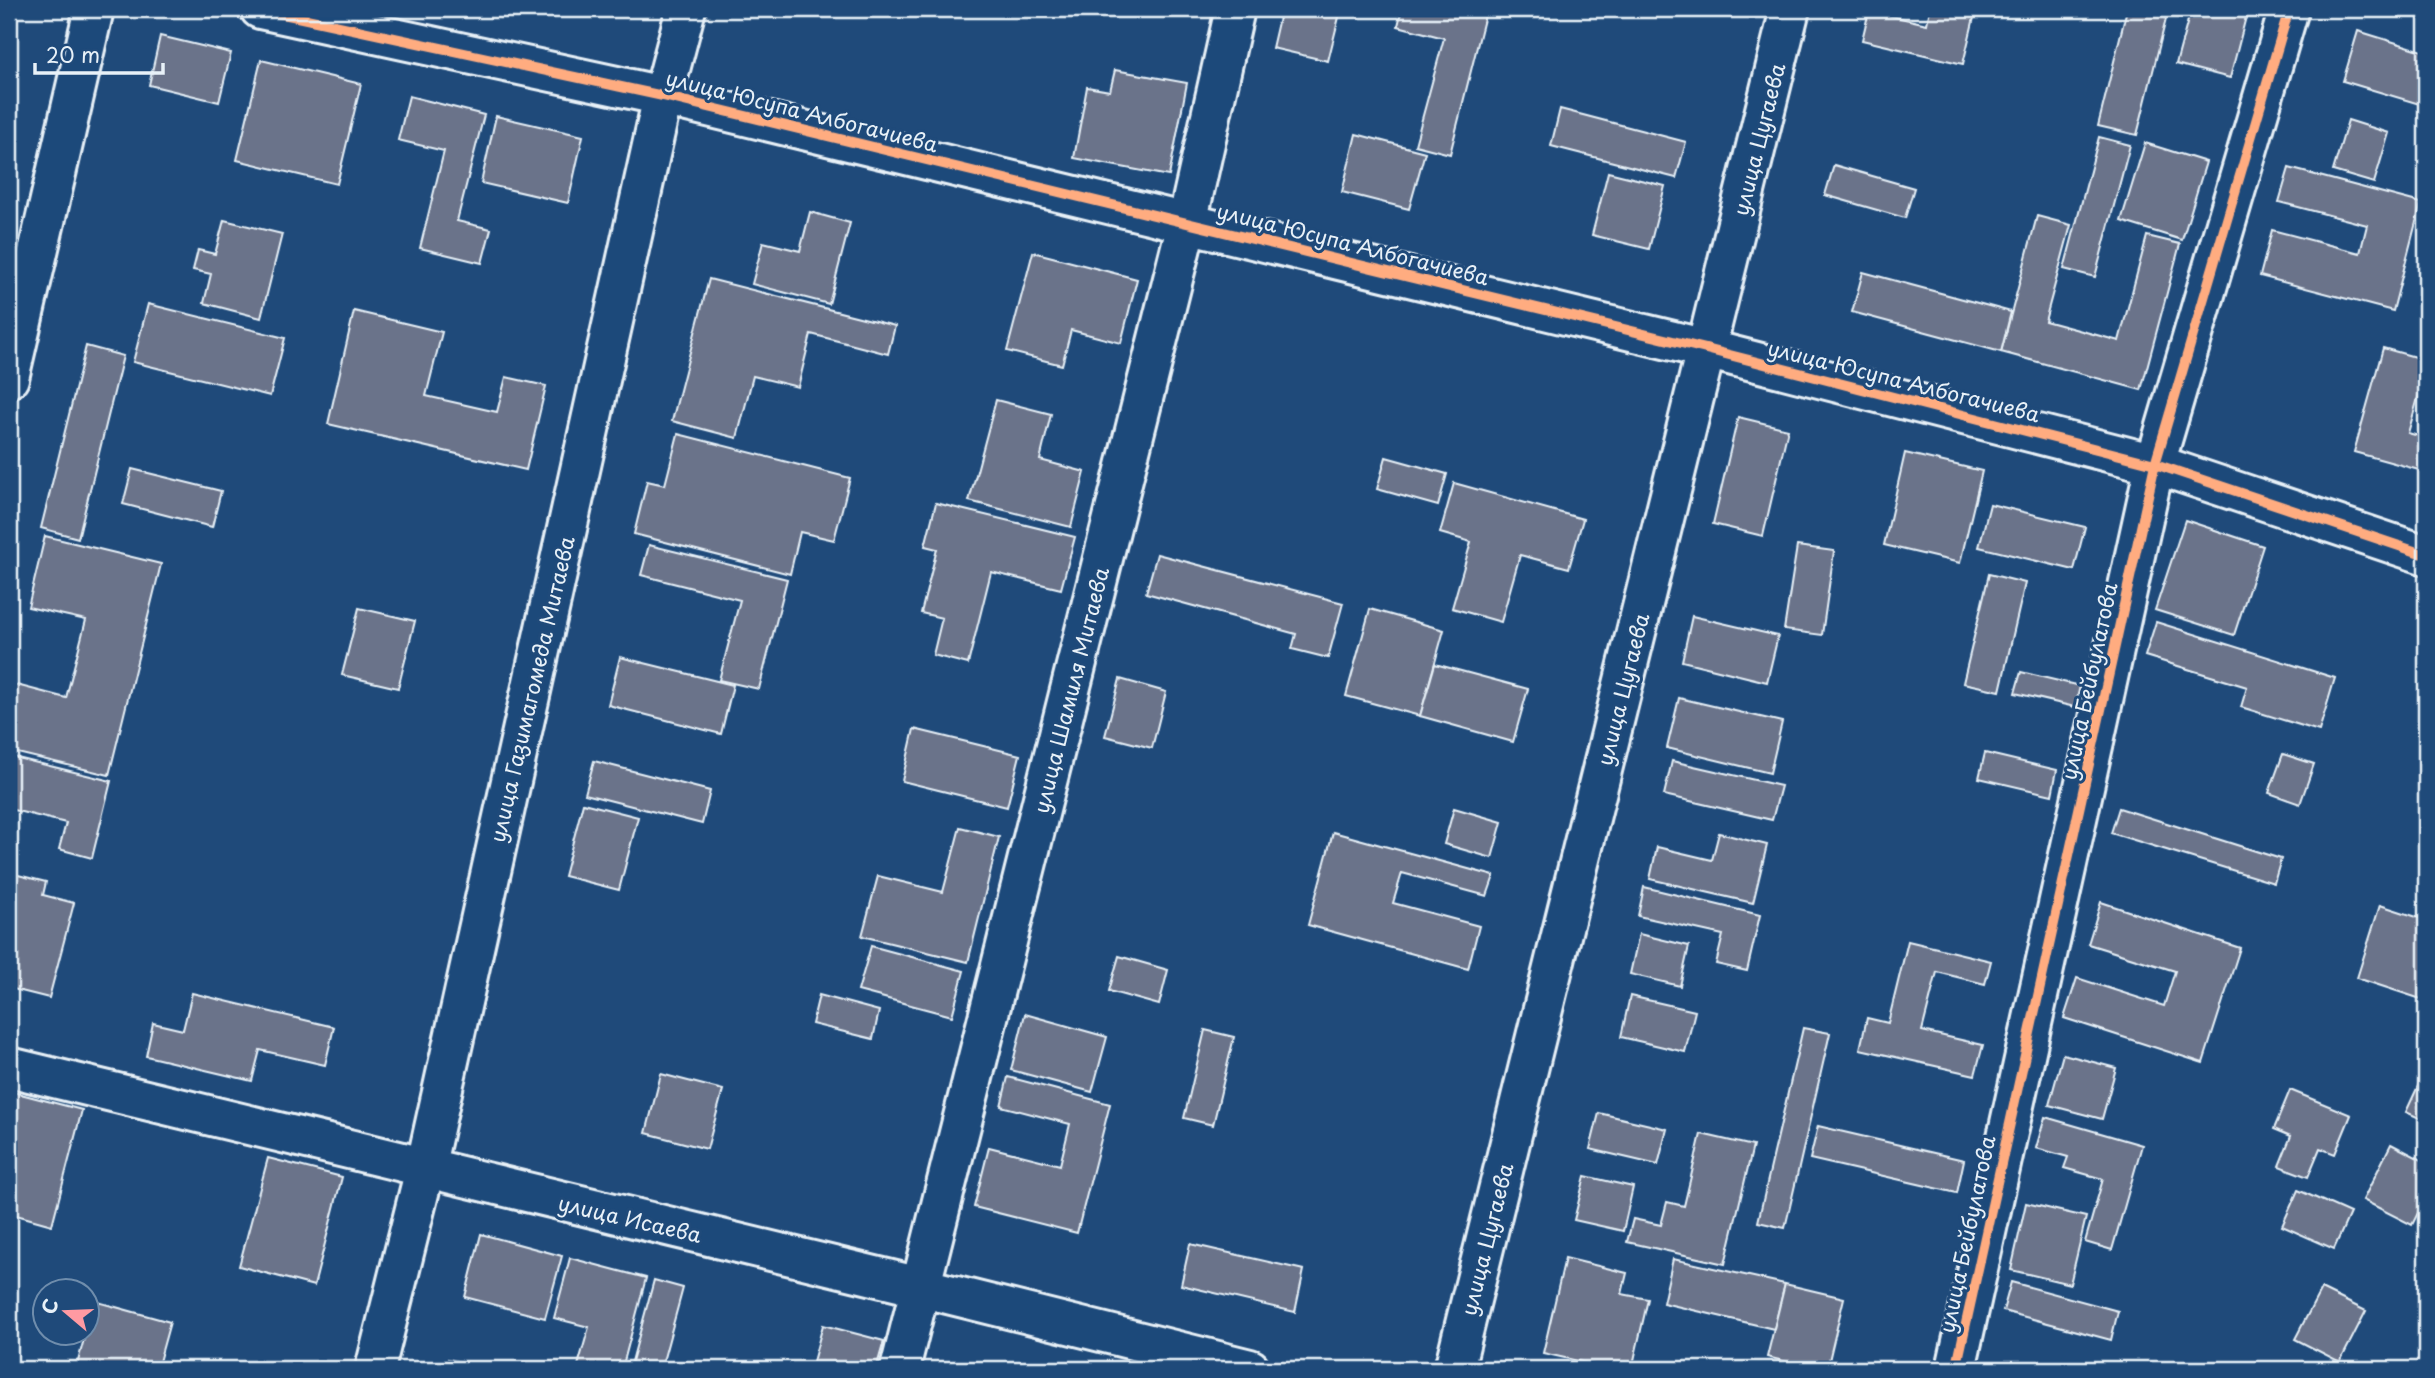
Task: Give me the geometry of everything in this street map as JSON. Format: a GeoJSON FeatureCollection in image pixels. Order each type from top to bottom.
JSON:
{"type":"FeatureCollection","features":[{"type":"Feature","properties":{"kind":"street"},"geometry":{"type":"LineString","coordinates":[[9,379],[94,9]]}},
{"type":"Feature","properties":{"kind":"street","name":"улица Юсупа Албогачиева"},"geometry":{"type":"LineString","coordinates":[[260,9],[663,96],[1706,349],[2155,464],[2426,555]]}},
{"type":"Feature","properties":{"kind":"street","name":"улица Газимагомеда Митаева"},"geometry":{"type":"LineString","coordinates":[[375,1369],[425,1169],[663,96],[686,9]]}},
{"type":"Feature","properties":{"kind":"street","name":"улица Шамиля Митаева"},"geometry":{"type":"LineString","coordinates":[[900,1369],[1187,223],[1235,9]]}},
{"type":"Feature","properties":{"kind":"street","name":"улица Цугаева"},"geometry":{"type":"LineString","coordinates":[[1454,1369],[1790,9]]}},
{"type":"Feature","properties":{"kind":"street","name":"улица Бейбулатова"},"geometry":{"type":"LineString","coordinates":[[1956,1369],[2155,464],[2289,9]]}},
{"type":"Feature","properties":{"kind":"street","name":"улица Исаева"},"geometry":{"type":"LineString","coordinates":[[9,1067],[1250,1369]]}},
{"type":"Feature","properties":{"kind":"building"},"geometry":{"type":"Polygon","coordinates":[[[1281,9],[1341,9],[1328,61],[1272,48],[1281,9]]]}},
{"type":"Feature","properties":{"kind":"building"},"geometry":{"type":"Polygon","coordinates":[[[1402,9],[1486,11],[1450,154],[1415,145],[1444,38],[1398,26],[1402,9]]]}},
{"type":"Feature","properties":{"kind":"building"},"geometry":{"type":"Polygon","coordinates":[[[1930,9],[1976,9],[1963,64],[1862,40],[1869,11],[1927,24],[1930,9]]]}},
{"type":"Feature","properties":{"kind":"building"},"geometry":{"type":"Polygon","coordinates":[[[2127,9],[2144,9],[2167,15],[2137,135],[2098,126],[2127,9]]]}},
{"type":"Feature","properties":{"kind":"building"},"geometry":{"type":"Polygon","coordinates":[[[2191,9],[2248,9],[2230,78],[2176,64],[2191,9]]]}},
{"type":"Feature","properties":{"kind":"building"},"geometry":{"type":"Polygon","coordinates":[[[2358,31],[2426,52],[2426,106],[2343,81],[2358,31]]]}},
{"type":"Feature","properties":{"kind":"building"},"geometry":{"type":"Polygon","coordinates":[[[160,36],[231,53],[219,102],[149,85],[160,36]]]}},
{"type":"Feature","properties":{"kind":"building"},"geometry":{"type":"Polygon","coordinates":[[[261,60],[361,84],[337,184],[237,160],[261,60]]]}},
{"type":"Feature","properties":{"kind":"building"},"geometry":{"type":"Polygon","coordinates":[[[1115,70],[1187,83],[1169,176],[1074,158],[1087,87],[1110,91],[1115,70]]]}},
{"type":"Feature","properties":{"kind":"building"},"geometry":{"type":"Polygon","coordinates":[[[409,96],[484,115],[457,221],[491,229],[482,263],[420,248],[444,151],[398,140],[409,96]]]}},
{"type":"Feature","properties":{"kind":"building"},"geometry":{"type":"Polygon","coordinates":[[[1560,109],[1686,142],[1676,178],[1551,146],[1560,109]]]}},
{"type":"Feature","properties":{"kind":"building"},"geometry":{"type":"Polygon","coordinates":[[[496,116],[583,136],[568,203],[481,183],[496,116]]]}},
{"type":"Feature","properties":{"kind":"building"},"geometry":{"type":"Polygon","coordinates":[[[2348,120],[2389,133],[2374,183],[2333,171],[2348,120]]]}},
{"type":"Feature","properties":{"kind":"building"},"geometry":{"type":"Polygon","coordinates":[[[1356,134],[1425,152],[1409,209],[1342,192],[1356,134]]]}},
{"type":"Feature","properties":{"kind":"building"},"geometry":{"type":"Polygon","coordinates":[[[2099,137],[2130,145],[2095,277],[2064,269],[2099,137]]]}},
{"type":"Feature","properties":{"kind":"building"},"geometry":{"type":"Polygon","coordinates":[[[2145,143],[2206,162],[2182,240],[2121,221],[2145,143]]]}},
{"type":"Feature","properties":{"kind":"building"},"geometry":{"type":"Polygon","coordinates":[[[1834,165],[1914,188],[1905,218],[1825,195],[1834,165]]]}},
{"type":"Feature","properties":{"kind":"building"},"geometry":{"type":"Polygon","coordinates":[[[2289,168],[2421,203],[2393,311],[2260,276],[2272,230],[2360,253],[2367,225],[2279,202],[2289,168]]]}},
{"type":"Feature","properties":{"kind":"building"},"geometry":{"type":"Polygon","coordinates":[[[1608,172],[1665,186],[1649,249],[1592,235],[1608,172]]]}},
{"type":"Feature","properties":{"kind":"building"},"geometry":{"type":"Polygon","coordinates":[[[810,212],[850,223],[829,304],[752,284],[763,242],[800,251],[810,212]]]}},
{"type":"Feature","properties":{"kind":"building"},"geometry":{"type":"Polygon","coordinates":[[[2037,216],[2071,225],[2045,321],[2119,341],[2147,236],[2180,244],[2141,390],[2001,352],[2037,216]]]}},
{"type":"Feature","properties":{"kind":"building"},"geometry":{"type":"Polygon","coordinates":[[[224,220],[282,234],[261,318],[204,303],[211,274],[193,270],[198,250],[215,254],[224,220]]]}},
{"type":"Feature","properties":{"kind":"building"},"geometry":{"type":"Polygon","coordinates":[[[1033,252],[1137,279],[1121,343],[1071,330],[1062,365],[1007,351],[1033,252]]]}},
{"type":"Feature","properties":{"kind":"building"},"geometry":{"type":"Polygon","coordinates":[[[1863,272],[2011,312],[2001,352],[1852,312],[1863,272]]]}},
{"type":"Feature","properties":{"kind":"building"},"geometry":{"type":"Polygon","coordinates":[[[709,279],[895,326],[888,354],[811,334],[798,387],[753,376],[737,438],[672,421],[709,279]]]}},
{"type":"Feature","properties":{"kind":"building"},"geometry":{"type":"Polygon","coordinates":[[[148,304],[285,338],[270,396],[133,362],[148,304]]]}},
{"type":"Feature","properties":{"kind":"building"},"geometry":{"type":"Polygon","coordinates":[[[354,311],[442,332],[426,396],[497,412],[506,377],[546,386],[526,470],[328,424],[354,311]]]}},
{"type":"Feature","properties":{"kind":"building"},"geometry":{"type":"Polygon","coordinates":[[[86,346],[123,356],[78,538],[41,528],[86,346]]]}},
{"type":"Feature","properties":{"kind":"building"},"geometry":{"type":"Polygon","coordinates":[[[2383,348],[2426,360],[2426,370],[2408,433],[2426,438],[2426,472],[2354,452],[2383,348]]]}},
{"type":"Feature","properties":{"kind":"building"},"geometry":{"type":"Polygon","coordinates":[[[996,400],[1051,414],[1040,460],[1085,472],[1071,527],[969,501],[996,400]]]}},
{"type":"Feature","properties":{"kind":"building"},"geometry":{"type":"Polygon","coordinates":[[[1738,417],[1788,429],[1763,536],[1713,524],[1738,417]]]}},
{"type":"Feature","properties":{"kind":"building"},"geometry":{"type":"Polygon","coordinates":[[[678,434],[850,478],[834,540],[800,532],[790,574],[634,534],[647,481],[665,485],[678,434]]]}},
{"type":"Feature","properties":{"kind":"building"},"geometry":{"type":"Polygon","coordinates":[[[1905,453],[1982,471],[1960,563],[1884,545],[1905,453]]]}},
{"type":"Feature","properties":{"kind":"building"},"geometry":{"type":"Polygon","coordinates":[[[1386,457],[1447,474],[1438,506],[1377,489],[1386,457]]]}},
{"type":"Feature","properties":{"kind":"building"},"geometry":{"type":"Polygon","coordinates":[[[132,469],[221,491],[212,527],[123,504],[132,469]]]}},
{"type":"Feature","properties":{"kind":"building"},"geometry":{"type":"Polygon","coordinates":[[[1454,483],[1583,519],[1569,568],[1520,555],[1501,622],[1452,608],[1471,542],[1440,533],[1454,483]]]}},
{"type":"Feature","properties":{"kind":"building"},"geometry":{"type":"Polygon","coordinates":[[[936,503],[1075,537],[1061,589],[991,572],[968,664],[933,655],[942,618],[921,613],[937,549],[925,546],[936,503]]]}},
{"type":"Feature","properties":{"kind":"building"},"geometry":{"type":"Polygon","coordinates":[[[1990,504],[2085,527],[2074,570],[1979,547],[1990,504]]]}},
{"type":"Feature","properties":{"kind":"building"},"geometry":{"type":"Polygon","coordinates":[[[2185,520],[2263,546],[2234,635],[2155,610],[2185,520]]]}},
{"type":"Feature","properties":{"kind":"building"},"geometry":{"type":"Polygon","coordinates":[[[45,536],[161,564],[109,775],[9,751],[9,683],[66,698],[86,620],[28,607],[45,536]]]}},
{"type":"Feature","properties":{"kind":"building"},"geometry":{"type":"Polygon","coordinates":[[[649,545],[787,579],[759,689],[719,680],[740,600],[641,575],[649,545]]]}},
{"type":"Feature","properties":{"kind":"building"},"geometry":{"type":"Polygon","coordinates":[[[1797,546],[1834,551],[1822,635],[1784,630],[1797,546]]]}},
{"type":"Feature","properties":{"kind":"building"},"geometry":{"type":"Polygon","coordinates":[[[1157,554],[1343,603],[1328,658],[1292,649],[1296,634],[1146,593],[1157,554]]]}},
{"type":"Feature","properties":{"kind":"building"},"geometry":{"type":"Polygon","coordinates":[[[1989,574],[2025,583],[2000,691],[1963,683],[1989,574]]]}},
{"type":"Feature","properties":{"kind":"building"},"geometry":{"type":"Polygon","coordinates":[[[359,608],[415,621],[398,688],[342,675],[359,608]]]}},
{"type":"Feature","properties":{"kind":"building"},"geometry":{"type":"Polygon","coordinates":[[[1370,609],[1444,630],[1420,716],[1346,696],[1370,609]]]}},
{"type":"Feature","properties":{"kind":"building"},"geometry":{"type":"Polygon","coordinates":[[[1692,616],[1778,636],[1767,682],[1682,661],[1692,616]]]}},
{"type":"Feature","properties":{"kind":"building"},"geometry":{"type":"Polygon","coordinates":[[[2156,622],[2335,678],[2319,731],[2241,707],[2247,687],[2145,656],[2156,622]]]}},
{"type":"Feature","properties":{"kind":"building"},"geometry":{"type":"Polygon","coordinates":[[[620,657],[733,685],[721,734],[608,705],[620,657]]]}},
{"type":"Feature","properties":{"kind":"building"},"geometry":{"type":"Polygon","coordinates":[[[1435,664],[1528,689],[1513,742],[1420,716],[1435,664]]]}},
{"type":"Feature","properties":{"kind":"building"},"geometry":{"type":"Polygon","coordinates":[[[2021,672],[2080,686],[2075,707],[2015,693],[2021,672]]]}},
{"type":"Feature","properties":{"kind":"building"},"geometry":{"type":"Polygon","coordinates":[[[1120,679],[1166,692],[1152,748],[1105,736],[1120,679]]]}},
{"type":"Feature","properties":{"kind":"building"},"geometry":{"type":"Polygon","coordinates":[[[1679,698],[1782,722],[1770,773],[1667,748],[1679,698]]]}},
{"type":"Feature","properties":{"kind":"building"},"geometry":{"type":"Polygon","coordinates":[[[914,729],[1020,755],[1007,807],[902,781],[914,729]]]}},
{"type":"Feature","properties":{"kind":"building"},"geometry":{"type":"Polygon","coordinates":[[[1985,753],[2057,770],[2052,795],[1979,778],[1985,753]]]}},
{"type":"Feature","properties":{"kind":"building"},"geometry":{"type":"Polygon","coordinates":[[[2283,754],[2314,764],[2300,804],[2269,793],[2283,754]]]}},
{"type":"Feature","properties":{"kind":"building"},"geometry":{"type":"Polygon","coordinates":[[[9,756],[111,781],[92,858],[59,849],[66,823],[9,809],[9,756]]]}},
{"type":"Feature","properties":{"kind":"building"},"geometry":{"type":"Polygon","coordinates":[[[594,761],[710,791],[702,824],[585,794],[594,761]]]}},
{"type":"Feature","properties":{"kind":"building"},"geometry":{"type":"Polygon","coordinates":[[[1672,761],[1781,786],[1772,820],[1664,795],[1672,761]]]}},
{"type":"Feature","properties":{"kind":"building"},"geometry":{"type":"Polygon","coordinates":[[[583,803],[638,817],[619,890],[564,876],[583,803]]]}},
{"type":"Feature","properties":{"kind":"building"},"geometry":{"type":"Polygon","coordinates":[[[1454,808],[1502,822],[1492,858],[1444,844],[1454,808]]]}},
{"type":"Feature","properties":{"kind":"building"},"geometry":{"type":"Polygon","coordinates":[[[2119,808],[2281,859],[2274,883],[2111,833],[2119,808]]]}},
{"type":"Feature","properties":{"kind":"building"},"geometry":{"type":"Polygon","coordinates":[[[960,827],[999,837],[968,962],[862,936],[878,876],[943,892],[960,827]]]}},
{"type":"Feature","properties":{"kind":"building"},"geometry":{"type":"Polygon","coordinates":[[[1333,832],[1494,876],[1487,896],[1402,873],[1393,903],[1479,926],[1468,969],[1308,925],[1333,832]]]}},
{"type":"Feature","properties":{"kind":"building"},"geometry":{"type":"Polygon","coordinates":[[[1719,833],[1767,845],[1753,903],[1650,879],[1657,847],[1712,860],[1719,833]]]}},
{"type":"Feature","properties":{"kind":"building"},"geometry":{"type":"Polygon","coordinates":[[[10,873],[46,882],[43,895],[74,903],[49,998],[9,988],[10,873]]]}},
{"type":"Feature","properties":{"kind":"building"},"geometry":{"type":"Polygon","coordinates":[[[1644,887],[1760,915],[1747,971],[1716,964],[1723,935],[1638,916],[1644,887]]]}},
{"type":"Feature","properties":{"kind":"building"},"geometry":{"type":"Polygon","coordinates":[[[2101,902],[2240,948],[2203,1063],[2064,1018],[2077,978],[2164,1006],[2175,971],[2088,944],[2101,902]]]}},
{"type":"Feature","properties":{"kind":"building"},"geometry":{"type":"Polygon","coordinates":[[[2380,905],[2426,920],[2424,1000],[2357,978],[2380,905]]]}},
{"type":"Feature","properties":{"kind":"building"},"geometry":{"type":"Polygon","coordinates":[[[1639,934],[1689,946],[1680,986],[1630,974],[1639,934]]]}},
{"type":"Feature","properties":{"kind":"building"},"geometry":{"type":"Polygon","coordinates":[[[1908,941],[1991,961],[1985,984],[1937,972],[1922,1031],[1983,1045],[1975,1075],[1860,1049],[1867,1018],[1888,1023],[1908,941]]]}},
{"type":"Feature","properties":{"kind":"building"},"geometry":{"type":"Polygon","coordinates":[[[871,946],[964,971],[952,1016],[858,991],[871,946]]]}},
{"type":"Feature","properties":{"kind":"building"},"geometry":{"type":"Polygon","coordinates":[[[1119,956],[1168,970],[1159,1005],[1109,991],[1119,956]]]}},
{"type":"Feature","properties":{"kind":"building"},"geometry":{"type":"Polygon","coordinates":[[[192,993],[334,1027],[325,1065],[260,1050],[252,1081],[146,1056],[153,1023],[183,1030],[192,993]]]}},
{"type":"Feature","properties":{"kind":"building"},"geometry":{"type":"Polygon","coordinates":[[[819,995],[879,1011],[873,1039],[812,1024],[819,995]]]}},
{"type":"Feature","properties":{"kind":"building"},"geometry":{"type":"Polygon","coordinates":[[[1630,996],[1695,1011],[1685,1052],[1621,1037],[1630,996]]]}},
{"type":"Feature","properties":{"kind":"building"},"geometry":{"type":"Polygon","coordinates":[[[1025,1014],[1107,1037],[1092,1092],[1011,1070],[1025,1014]]]}},
{"type":"Feature","properties":{"kind":"building"},"geometry":{"type":"Polygon","coordinates":[[[1803,1028],[1830,1033],[1785,1228],[1758,1222],[1803,1028]]]}},
{"type":"Feature","properties":{"kind":"building"},"geometry":{"type":"Polygon","coordinates":[[[1205,1030],[1234,1037],[1213,1125],[1184,1118],[1205,1030]]]}},
{"type":"Feature","properties":{"kind":"building"},"geometry":{"type":"Polygon","coordinates":[[[2063,1054],[2116,1068],[2102,1119],[2049,1105],[2063,1054]]]}},
{"type":"Feature","properties":{"kind":"building"},"geometry":{"type":"Polygon","coordinates":[[[2426,1069],[2426,1121],[2406,1112],[2426,1069]]]}},
{"type":"Feature","properties":{"kind":"building"},"geometry":{"type":"Polygon","coordinates":[[[661,1074],[723,1090],[707,1149],[646,1133],[661,1074]]]}},
{"type":"Feature","properties":{"kind":"building"},"geometry":{"type":"Polygon","coordinates":[[[1008,1077],[1110,1104],[1077,1233],[974,1207],[989,1147],[1060,1165],[1070,1124],[1001,1106],[1008,1077]]]}},
{"type":"Feature","properties":{"kind":"building"},"geometry":{"type":"Polygon","coordinates":[[[2290,1090],[2351,1115],[2335,1154],[2320,1148],[2308,1177],[2279,1166],[2291,1136],[2274,1129],[2290,1090]]]}},
{"type":"Feature","properties":{"kind":"building"},"geometry":{"type":"Polygon","coordinates":[[[9,1091],[82,1110],[52,1225],[9,1213],[9,1091]]]}},
{"type":"Feature","properties":{"kind":"building"},"geometry":{"type":"Polygon","coordinates":[[[1599,1113],[1667,1129],[1658,1165],[1590,1149],[1599,1113]]]}},
{"type":"Feature","properties":{"kind":"building"},"geometry":{"type":"Polygon","coordinates":[[[2045,1117],[2142,1145],[2112,1250],[2085,1242],[2103,1179],[2064,1168],[2068,1157],[2036,1148],[2045,1117]]]}},
{"type":"Feature","properties":{"kind":"building"},"geometry":{"type":"Polygon","coordinates":[[[1818,1126],[1964,1160],[1957,1193],[1810,1159],[1818,1126]]]}},
{"type":"Feature","properties":{"kind":"building"},"geometry":{"type":"Polygon","coordinates":[[[1701,1134],[1753,1146],[1725,1264],[1627,1242],[1633,1219],[1661,1225],[1667,1202],[1684,1206],[1701,1134]]]}},
{"type":"Feature","properties":{"kind":"building"},"geometry":{"type":"Polygon","coordinates":[[[2391,1144],[2426,1162],[2426,1197],[2412,1225],[2363,1200],[2391,1144]]]}},
{"type":"Feature","properties":{"kind":"building"},"geometry":{"type":"Polygon","coordinates":[[[268,1158],[342,1177],[314,1286],[239,1266],[268,1158]]]}},
{"type":"Feature","properties":{"kind":"building"},"geometry":{"type":"Polygon","coordinates":[[[1585,1176],[1633,1187],[1623,1231],[1574,1220],[1585,1176]]]}},
{"type":"Feature","properties":{"kind":"building"},"geometry":{"type":"Polygon","coordinates":[[[2298,1190],[2350,1213],[2334,1249],[2282,1226],[2298,1190]]]}},
{"type":"Feature","properties":{"kind":"building"},"geometry":{"type":"Polygon","coordinates":[[[2026,1203],[2086,1217],[2070,1284],[2011,1270],[2026,1203]]]}},
{"type":"Feature","properties":{"kind":"building"},"geometry":{"type":"Polygon","coordinates":[[[481,1234],[562,1256],[545,1318],[465,1297],[481,1234]]]}},
{"type":"Feature","properties":{"kind":"building"},"geometry":{"type":"Polygon","coordinates":[[[1190,1244],[1304,1270],[1295,1312],[1181,1285],[1190,1244]]]}},
{"type":"Feature","properties":{"kind":"building"},"geometry":{"type":"Polygon","coordinates":[[[570,1258],[646,1278],[622,1369],[577,1369],[589,1327],[554,1318],[570,1258]]]}},
{"type":"Feature","properties":{"kind":"building"},"geometry":{"type":"Polygon","coordinates":[[[1565,1258],[1627,1273],[1622,1294],[1648,1299],[1632,1369],[1613,1369],[1543,1353],[1565,1258]]]}},
{"type":"Feature","properties":{"kind":"building"},"geometry":{"type":"Polygon","coordinates":[[[1673,1259],[1785,1284],[1774,1329],[1663,1303],[1673,1259]]]}},
{"type":"Feature","properties":{"kind":"building"},"geometry":{"type":"Polygon","coordinates":[[[654,1280],[683,1288],[661,1369],[630,1369],[654,1280]]]}},
{"type":"Feature","properties":{"kind":"building"},"geometry":{"type":"Polygon","coordinates":[[[2011,1282],[2118,1311],[2111,1340],[2003,1311],[2011,1282]]]}},
{"type":"Feature","properties":{"kind":"building"},"geometry":{"type":"Polygon","coordinates":[[[1785,1284],[1844,1298],[1827,1369],[1816,1369],[1767,1357],[1785,1284]]]}},
{"type":"Feature","properties":{"kind":"building"},"geometry":{"type":"Polygon","coordinates":[[[2321,1289],[2366,1311],[2340,1362],[2295,1339],[2321,1289]]]}},
{"type":"Feature","properties":{"kind":"building"},"geometry":{"type":"Polygon","coordinates":[[[102,1303],[170,1322],[157,1369],[76,1369],[82,1346],[102,1346],[102,1303]]]}},
{"type":"Feature","properties":{"kind":"building"},"geometry":{"type":"Polygon","coordinates":[[[823,1325],[884,1341],[876,1369],[811,1369],[823,1325]]]}},
{"type":"Feature","properties":{"kind":"building"},"geometry":{"type":"Polygon","coordinates":[[[448,1359],[482,1367],[445,1369],[448,1359]]]}},
{"type":"Feature","properties":{"kind":"building"},"geometry":{"type":"Polygon","coordinates":[[[947,1363],[981,1369],[946,1369],[947,1363]]]}},
{"type":"Feature","properties":{"kind":"cycle path"},"geometry":{"type":"LineString","coordinates":[[260,9],[663,96],[1706,349],[2155,464],[2426,555]]}},
{"type":"Feature","properties":{"kind":"cycle path"},"geometry":{"type":"LineString","coordinates":[[1956,1369],[2155,464],[2289,9]]}}]}
